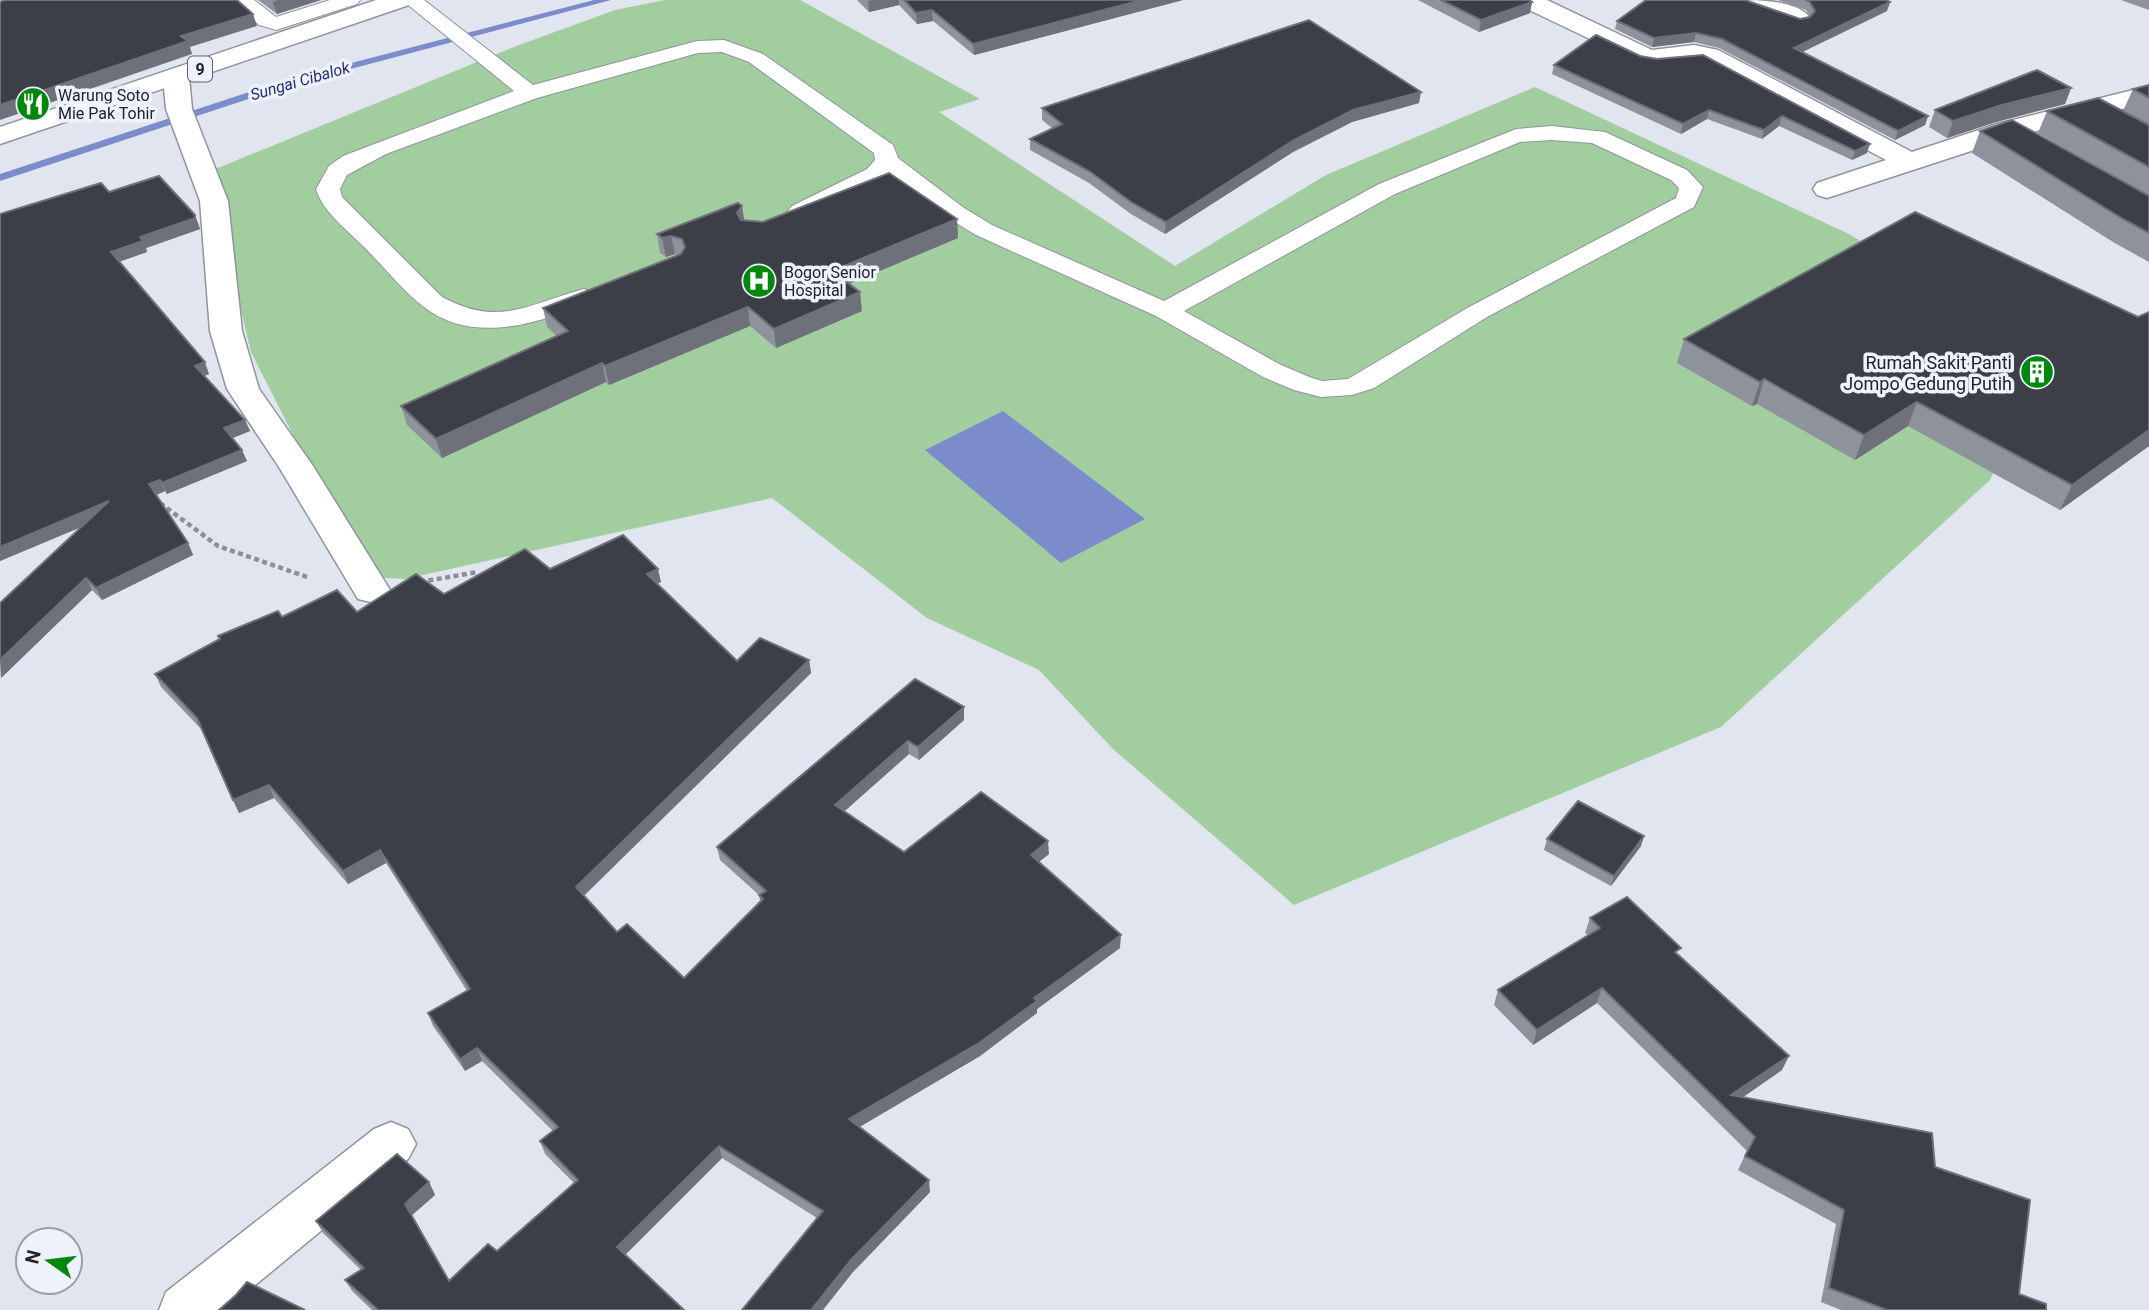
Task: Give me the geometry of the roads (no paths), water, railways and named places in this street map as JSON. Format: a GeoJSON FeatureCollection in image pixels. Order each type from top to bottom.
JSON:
{"type":"FeatureCollection","features":[{"type":"Feature","properties":{"kind":"main road","name":"9"},"geometry":{"type":"LineString","coordinates":[[0,136],[400,0]]}},
{"type":"Feature","properties":{"kind":"main road"},"geometry":{"type":"LineString","coordinates":[[1528,0],[1647,57],[1664,58],[1697,52],[1709,55],[1910,162]]}},
{"type":"Feature","properties":{"kind":"main road"},"geometry":{"type":"LineString","coordinates":[[1749,0],[1798,18]]}},
{"type":"Feature","properties":{"kind":"main road"},"geometry":{"type":"LineString","coordinates":[[176,77],[183,121],[214,201],[226,331],[243,389],[296,466],[371,590]]}},
{"type":"Feature","properties":{"kind":"main road"},"geometry":{"type":"LineString","coordinates":[[1827,189],[2007,130],[2149,94]]}},
{"type":"Feature","properties":{"kind":"main road"},"geometry":{"type":"LineString","coordinates":[[2092,108],[2126,126]]}},
{"type":"Feature","properties":{"kind":"main road"},"geometry":{"type":"LineString","coordinates":[[2007,130],[2043,150]]}},
{"type":"Feature","properties":{"kind":"main road"},"geometry":{"type":"LineString","coordinates":[[185,1310],[391,1144]]}},
{"type":"Feature","properties":{"kind":"lane"},"geometry":{"type":"LineString","coordinates":[[242,0],[266,21],[276,24],[350,0]]}},
{"type":"Feature","properties":{"kind":"lane"},"geometry":{"type":"LineString","coordinates":[[412,0],[506,72],[529,93]]}},
{"type":"Feature","properties":{"kind":"lane"},"geometry":{"type":"LineString","coordinates":[[601,291],[519,319],[473,320],[450,313],[433,302],[331,199],[328,189],[330,180],[351,161],[529,93],[675,51],[724,46],[756,58],[868,135],[885,150],[887,161],[956,214],[984,230],[1165,312],[1272,371],[1321,390],[1352,387],[1386,370],[1478,312],[1686,202],[1691,187],[1679,175],[1597,137],[1552,133],[1516,136],[1387,189],[1165,312]]}},
{"type":"Feature","properties":{"kind":"lane"},"geometry":{"type":"LineString","coordinates":[[779,220],[875,174],[887,161]]}},
{"type":"Feature","properties":{"kind":"water"},"geometry":{"type":"Polygon","coordinates":[[[1003,411],[1145,519],[1061,563],[925,450],[1003,411]]]}},
{"type":"Feature","properties":{"kind":"waterway","name":"Sungai Cibalok"},"geometry":{"type":"LineString","coordinates":[[0,178],[290,82],[606,0]]}},
{"type":"Feature","properties":{"kind":"place","name":"Warung Soto Mie Pak Tohir"},"geometry":{"type":"Point","coordinates":[33,104]}},
{"type":"Feature","properties":{"kind":"place","name":"Bogor Senior Hospital"},"geometry":{"type":"Point","coordinates":[759,281]}},
{"type":"Feature","properties":{"kind":"place","name":"Rumah Sakit Panti Jompo Gedung Putih"},"geometry":{"type":"Point","coordinates":[2037,372]}}]}
